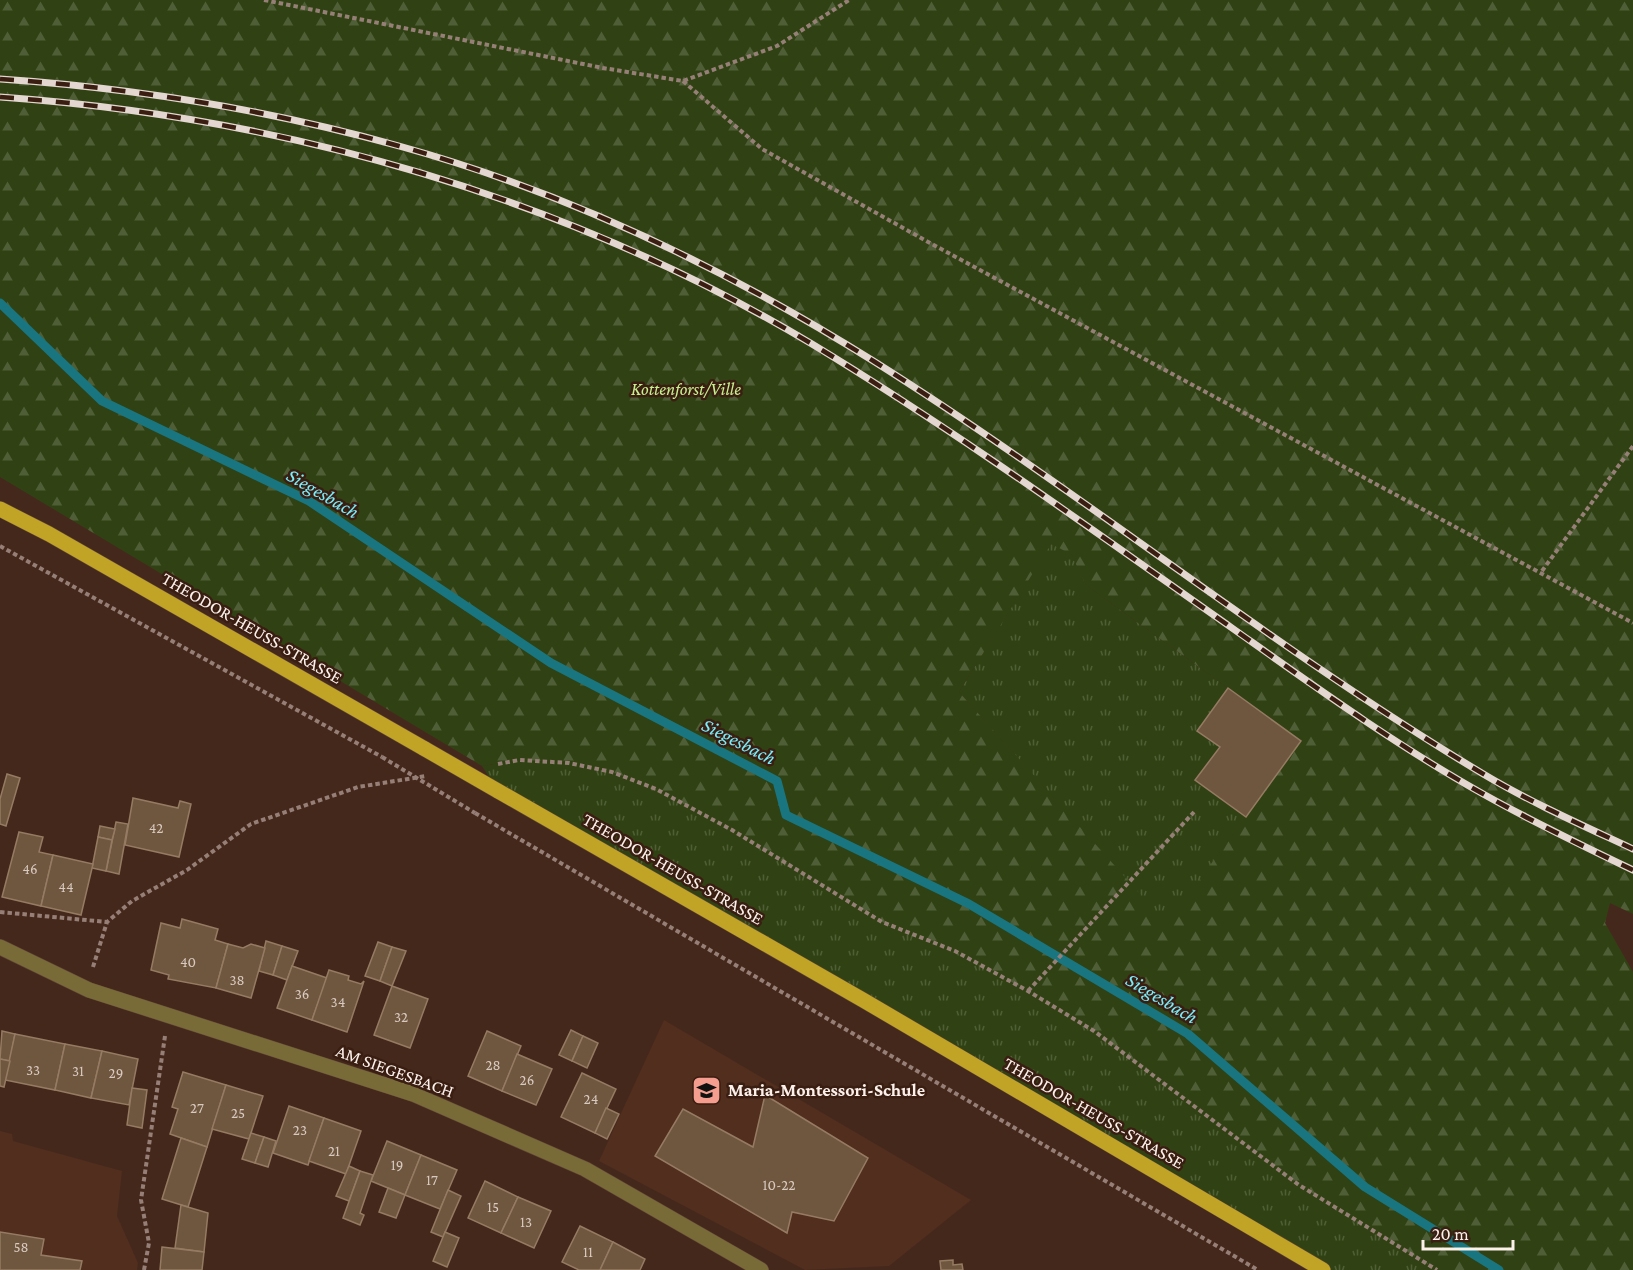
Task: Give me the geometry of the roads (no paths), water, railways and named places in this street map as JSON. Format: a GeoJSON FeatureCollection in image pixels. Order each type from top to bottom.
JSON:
{"type":"FeatureCollection","features":[{"type":"Feature","properties":{"kind":"main road","name":"THEODOR-HEUSS-STRASSE"},"geometry":{"type":"LineString","coordinates":[[0,509],[49,534],[863,1000],[1323,1270]]}},
{"type":"Feature","properties":{"kind":"street","name":"AM SIEGESBACH"},"geometry":{"type":"LineString","coordinates":[[0,947],[88,990],[413,1094],[585,1169],[761,1270]]}},
{"type":"Feature","properties":{"kind":"waterway","name":"Siegesbach"},"geometry":{"type":"LineString","coordinates":[[0,303],[102,401],[309,501],[551,663],[777,781],[786,815],[969,904],[1188,1034],[1365,1187],[1499,1270]]}},
{"type":"Feature","properties":{"kind":"railway"},"geometry":{"type":"LineString","coordinates":[[0,79],[101,88],[201,102],[350,133],[462,165],[524,186],[645,237],[762,296],[875,362],[1028,464],[1330,676],[1485,775],[1540,805],[1633,849]]}},
{"type":"Feature","properties":{"kind":"railway"},"geometry":{"type":"LineString","coordinates":[[0,97],[107,107],[213,123],[317,145],[421,173],[522,207],[621,246],[718,292],[866,377],[1076,518],[1388,736],[1503,805],[1633,870]]}},
{"type":"Feature","properties":{"kind":"place","name":"Maria-Montessori-Schule"},"geometry":{"type":"Point","coordinates":[707,1090]}},
{"type":"Feature","properties":{"kind":"park label","name":"Kottenforst/Ville"},"geometry":{"type":"Point","coordinates":[686,389]}}]}
